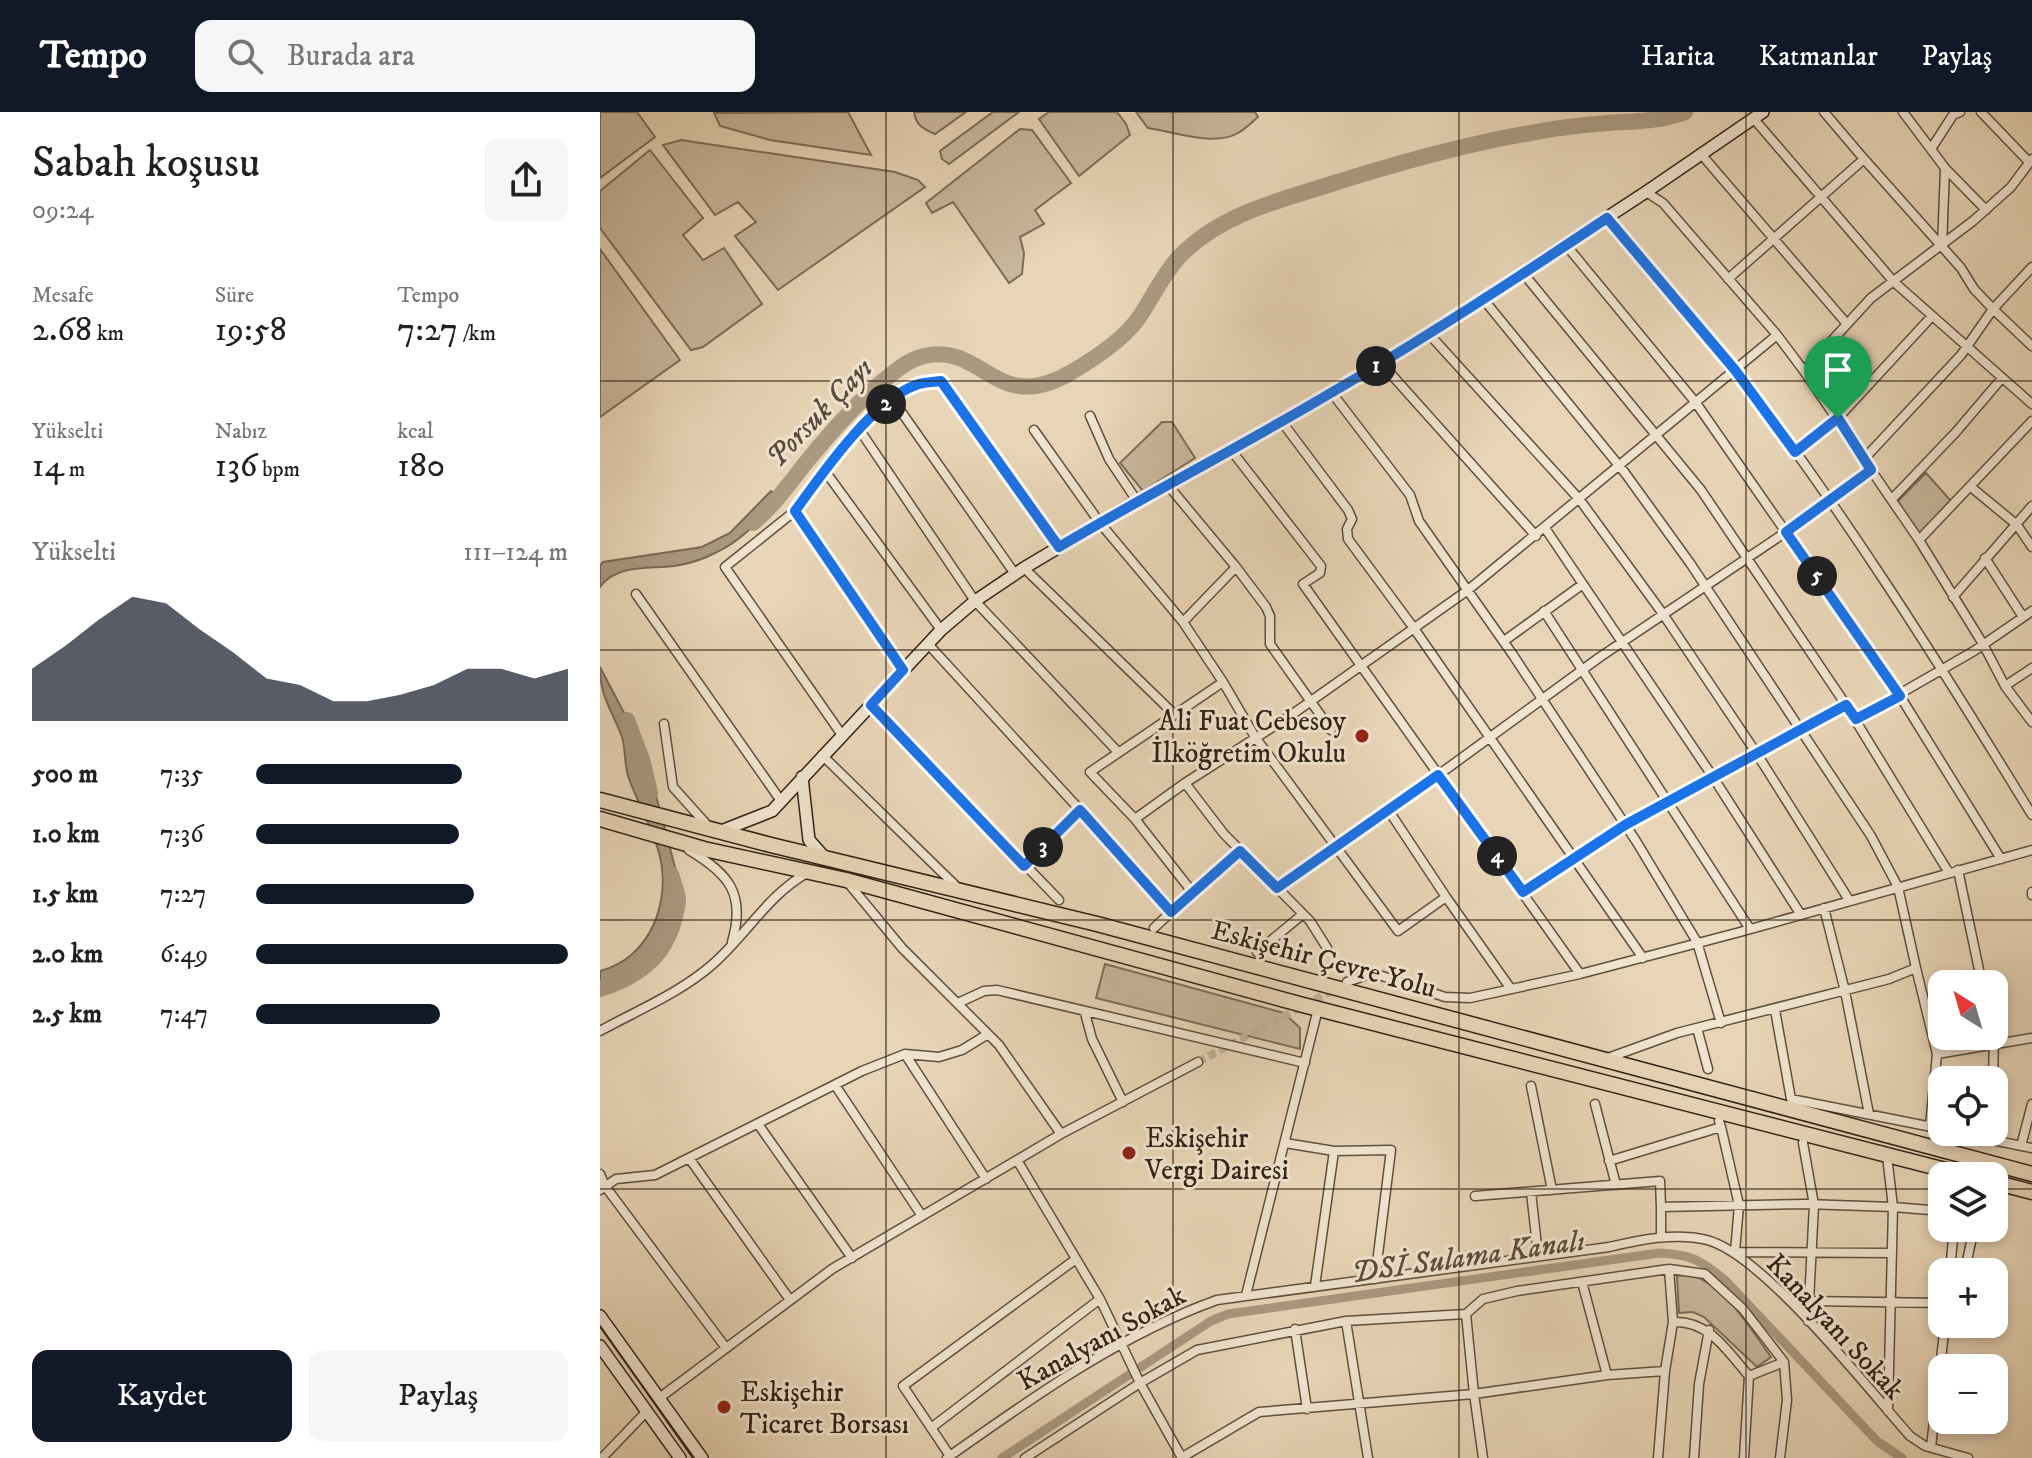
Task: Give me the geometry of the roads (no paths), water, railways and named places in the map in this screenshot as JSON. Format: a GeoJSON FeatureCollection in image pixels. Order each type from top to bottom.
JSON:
{"type":"FeatureCollection","features":[{"type":"Feature","properties":{"kind":"highway","name":"Eskişehir Çevre Yolu"},"geometry":{"type":"LineString","coordinates":[[600,798],[716,830],[1097,924],[2032,1174]]}},
{"type":"Feature","properties":{"kind":"highway","name":"Eskişehir Çevre Yolu"},"geometry":{"type":"LineString","coordinates":[[600,821],[704,849],[846,880],[1318,1009],[1928,1166]]}},
{"type":"Feature","properties":{"kind":"highway"},"geometry":{"type":"LineString","coordinates":[[2008,1186],[2032,1192]]}},
{"type":"Feature","properties":{"kind":"street"},"geometry":{"type":"LineString","coordinates":[[1824,112],[1961,268],[1974,289],[2032,346]]}},
{"type":"Feature","properties":{"kind":"street"},"geometry":{"type":"LineString","coordinates":[[1903,112],[1945,168],[1986,210]]}},
{"type":"Feature","properties":{"kind":"street"},"geometry":{"type":"LineString","coordinates":[[1931,149],[1953,115],[1960,112]]}},
{"type":"Feature","properties":{"kind":"street"},"geometry":{"type":"LineString","coordinates":[[1804,371],[1871,298],[1942,247],[1986,210],[2011,187],[2030,160],[1981,112]]}},
{"type":"Feature","properties":{"kind":"street"},"geometry":{"type":"LineString","coordinates":[[664,724],[673,787],[716,830],[772,811],[941,630],[975,601],[1059,547],[1332,393],[1484,300],[1758,116],[1820,197],[1894,282],[2032,404]]}},
{"type":"Feature","properties":{"kind":"street"},"geometry":{"type":"LineString","coordinates":[[1701,154],[1847,324]]}},
{"type":"Feature","properties":{"kind":"street"},"geometry":{"type":"LineString","coordinates":[[1728,279],[1864,159]]}},
{"type":"Feature","properties":{"kind":"street"},"geometry":{"type":"LineString","coordinates":[[1942,247],[1945,168]]}},
{"type":"Feature","properties":{"kind":"street"},"geometry":{"type":"LineString","coordinates":[[1646,192],[1663,203],[1777,335],[1804,371],[1919,540],[2005,686],[2032,722]]}},
{"type":"Feature","properties":{"kind":"street"},"geometry":{"type":"LineString","coordinates":[[1607,218],[1735,370],[1795,452],[1942,669],[2032,815]]}},
{"type":"Feature","properties":{"kind":"street"},"geometry":{"type":"LineString","coordinates":[[1566,245],[1696,403],[1900,696],[2001,859]]}},
{"type":"Feature","properties":{"kind":"street"},"geometry":{"type":"LineString","coordinates":[[1864,459],[1967,347],[1993,309],[2032,267]]}},
{"type":"Feature","properties":{"kind":"street"},"geometry":{"type":"LineString","coordinates":[[1523,273],[1701,490],[1856,719],[1886,774],[1953,872],[1978,970]]}},
{"type":"Feature","properties":{"kind":"street"},"geometry":{"type":"LineString","coordinates":[[1484,300],[1620,467],[1705,586],[1871,836],[1898,887],[1937,1054],[1936,1066]]}},
{"type":"Feature","properties":{"kind":"street"},"geometry":{"type":"LineString","coordinates":[[1795,452],[1838,418],[1932,316]]}},
{"type":"Feature","properties":{"kind":"street"},"geometry":{"type":"LineString","coordinates":[[1429,334],[1580,500],[1663,614],[1757,754],[1849,900]]}},
{"type":"Feature","properties":{"kind":"street"},"geometry":{"type":"LineString","coordinates":[[1135,819],[1468,590],[1777,335]]}},
{"type":"Feature","properties":{"kind":"street"},"geometry":{"type":"LineString","coordinates":[[1381,363],[1536,536]]}},
{"type":"Feature","properties":{"kind":"street"},"geometry":{"type":"LineString","coordinates":[[1892,499],[2002,378]]}},
{"type":"Feature","properties":{"kind":"street"},"geometry":{"type":"LineString","coordinates":[[842,735],[725,567],[795,511],[859,429],[916,385],[941,381],[1059,547]]}},
{"type":"Feature","properties":{"kind":"street"},"geometry":{"type":"LineString","coordinates":[[1332,393],[1410,495],[1419,521],[1504,641],[1625,825],[1697,942],[1721,1023]]}},
{"type":"Feature","properties":{"kind":"street"},"geometry":{"type":"LineString","coordinates":[[893,400],[1020,571],[1174,714]]}},
{"type":"Feature","properties":{"kind":"street"},"geometry":{"type":"LineString","coordinates":[[1090,416],[1109,459],[1137,501]]}},
{"type":"Feature","properties":{"kind":"street"},"geometry":{"type":"LineString","coordinates":[[1919,540],[2032,421]]}},
{"type":"Feature","properties":{"kind":"street"},"geometry":{"type":"LineString","coordinates":[[1282,422],[1348,510],[1352,519],[1347,529],[1348,539],[1413,627],[1643,958]]}},
{"type":"Feature","properties":{"kind":"street"},"geometry":{"type":"LineString","coordinates":[[859,429],[975,601],[1118,752]]}},
{"type":"Feature","properties":{"kind":"street"},"geometry":{"type":"LineString","coordinates":[[1034,430],[1100,523],[1183,622],[1255,737],[1398,931],[1446,897]]}},
{"type":"Feature","properties":{"kind":"street"},"geometry":{"type":"LineString","coordinates":[[1231,450],[1321,566],[1320,573],[1303,584],[1580,974]]}},
{"type":"Feature","properties":{"kind":"street"},"geometry":{"type":"LineString","coordinates":[[1277,888],[1389,811],[1542,698],[1786,532],[1871,470]]}},
{"type":"Feature","properties":{"kind":"street"},"geometry":{"type":"LineString","coordinates":[[825,471],[941,630]]}},
{"type":"Feature","properties":{"kind":"street"},"geometry":{"type":"LineString","coordinates":[[1167,484],[1236,567],[1270,616],[1270,644],[1331,730]]}},
{"type":"Feature","properties":{"kind":"street"},"geometry":{"type":"LineString","coordinates":[[1971,487],[2017,525],[2032,547]]}},
{"type":"Feature","properties":{"kind":"street"},"geometry":{"type":"LineString","coordinates":[[1953,597],[2032,506]]}},
{"type":"Feature","properties":{"kind":"street"},"geometry":{"type":"LineString","coordinates":[[795,511],[903,670]]}},
{"type":"Feature","properties":{"kind":"street"},"geometry":{"type":"LineString","coordinates":[[1545,528],[1713,777],[1801,915]]}},
{"type":"Feature","properties":{"kind":"street"},"geometry":{"type":"LineString","coordinates":[[1985,558],[2023,617]]}},
{"type":"Feature","properties":{"kind":"street"},"geometry":{"type":"LineString","coordinates":[[1183,622],[1236,567]]}},
{"type":"Feature","properties":{"kind":"street"},"geometry":{"type":"LineString","coordinates":[[1504,641],[1583,584]]}},
{"type":"Feature","properties":{"kind":"street"},"geometry":{"type":"LineString","coordinates":[[636,594],[781,801]]}},
{"type":"Feature","properties":{"kind":"street"},"geometry":{"type":"LineString","coordinates":[[1544,611],[1750,929]]}},
{"type":"Feature","properties":{"kind":"street"},"geometry":{"type":"LineString","coordinates":[[1856,719],[1900,696],[2032,611]]}},
{"type":"Feature","properties":{"kind":"street"},"geometry":{"type":"LineString","coordinates":[[928,644],[1171,912]]}},
{"type":"Feature","properties":{"kind":"street"},"geometry":{"type":"LineString","coordinates":[[2005,686],[2032,668]]}},
{"type":"Feature","properties":{"kind":"street"},"geometry":{"type":"LineString","coordinates":[[1193,893],[1135,819],[1090,772],[1223,682]]}},
{"type":"Feature","properties":{"kind":"street"},"geometry":{"type":"LineString","coordinates":[[871,705],[1059,900]]}},
{"type":"Feature","properties":{"kind":"street"},"geometry":{"type":"LineString","coordinates":[[1523,892],[1625,825],[1846,705]]}},
{"type":"Feature","properties":{"kind":"street"},"geometry":{"type":"LineString","coordinates":[[822,755],[961,891]]}},
{"type":"Feature","properties":{"kind":"street"},"geometry":{"type":"LineString","coordinates":[[802,777],[809,840],[824,857]]}},
{"type":"Feature","properties":{"kind":"street"},"geometry":{"type":"LineString","coordinates":[[1185,783],[1224,834],[1303,914],[1327,948]]}},
{"type":"Feature","properties":{"kind":"street"},"geometry":{"type":"LineString","coordinates":[[1024,866],[1080,810]]}},
{"type":"Feature","properties":{"kind":"street"},"geometry":{"type":"LineString","coordinates":[[1389,811],[1511,989]]}},
{"type":"Feature","properties":{"kind":"street"},"geometry":{"type":"LineString","coordinates":[[675,841],[721,871],[729,883],[737,907],[732,945]]}},
{"type":"Feature","properties":{"kind":"street"},"geometry":{"type":"LineString","coordinates":[[1347,982],[1373,973],[1445,997],[1470,998],[1643,958],[2032,850]]}},
{"type":"Feature","properties":{"kind":"street"},"geometry":{"type":"LineString","coordinates":[[1154,928],[1240,851]]}},
{"type":"Feature","properties":{"kind":"street"},"geometry":{"type":"LineString","coordinates":[[600,1031],[688,984],[732,945],[780,891],[809,873]]}},
{"type":"Feature","properties":{"kind":"street"},"geometry":{"type":"LineString","coordinates":[[846,880],[902,948],[999,1045],[1061,1134]]}},
{"type":"Feature","properties":{"kind":"street"},"geometry":{"type":"LineString","coordinates":[[1824,908],[1845,991],[1869,1114]]}},
{"type":"Feature","properties":{"kind":"street"},"geometry":{"type":"LineString","coordinates":[[1257,952],[1303,914]]}},
{"type":"Feature","properties":{"kind":"street"},"geometry":{"type":"LineString","coordinates":[[1605,1059],[1697,1028],[1889,979],[1916,968]]}},
{"type":"Feature","properties":{"kind":"street"},"geometry":{"type":"LineString","coordinates":[[958,1003],[984,991],[997,990],[1305,1063]]}},
{"type":"Feature","properties":{"kind":"street"},"geometry":{"type":"LineString","coordinates":[[1246,1295],[1318,1009]]}},
{"type":"Feature","properties":{"kind":"street"},"geometry":{"type":"LineString","coordinates":[[1775,1010],[1791,1099],[1928,1126]]}},
{"type":"Feature","properties":{"kind":"street"},"geometry":{"type":"LineString","coordinates":[[1085,1013],[1092,1039],[1123,1102]]}},
{"type":"Feature","properties":{"kind":"street"},"geometry":{"type":"LineString","coordinates":[[1697,1028],[1708,1069]]}},
{"type":"Feature","properties":{"kind":"street"},"geometry":{"type":"LineString","coordinates":[[603,1188],[616,1179],[655,1175],[835,1085],[905,1054],[939,1057],[962,1050],[988,1034]]}},
{"type":"Feature","properties":{"kind":"street"},"geometry":{"type":"LineString","coordinates":[[2008,1039],[2032,1038]]}},
{"type":"Feature","properties":{"kind":"street"},"geometry":{"type":"LineString","coordinates":[[1937,1054],[1954,1050]]}},
{"type":"Feature","properties":{"kind":"street"},"geometry":{"type":"LineString","coordinates":[[905,1054],[986,1179]]}},
{"type":"Feature","properties":{"kind":"street"},"geometry":{"type":"LineString","coordinates":[[658,1399],[790,1300],[852,1258],[1061,1134],[1198,1062]]}},
{"type":"Feature","properties":{"kind":"street"},"geometry":{"type":"LineString","coordinates":[[835,1085],[922,1216]]}},
{"type":"Feature","properties":{"kind":"street"},"geometry":{"type":"LineString","coordinates":[[1531,1086],[1552,1190]]}},
{"type":"Feature","properties":{"kind":"street"},"geometry":{"type":"LineString","coordinates":[[1595,1104],[1616,1185]]}},
{"type":"Feature","properties":{"kind":"street"},"geometry":{"type":"LineString","coordinates":[[2021,1146],[2032,1104]]}},
{"type":"Feature","properties":{"kind":"street"},"geometry":{"type":"LineString","coordinates":[[758,1124],[852,1258]]}},
{"type":"Feature","properties":{"kind":"street"},"geometry":{"type":"LineString","coordinates":[[1609,1161],[1720,1124],[1739,1205],[1735,1252],[1892,1253]]}},
{"type":"Feature","properties":{"kind":"street"},"geometry":{"type":"LineString","coordinates":[[2008,1142],[2032,1148]]}},
{"type":"Feature","properties":{"kind":"street"},"geometry":{"type":"LineString","coordinates":[[1285,1143],[1334,1151],[1391,1150],[1375,1279]]}},
{"type":"Feature","properties":{"kind":"street"},"geometry":{"type":"LineString","coordinates":[[1803,1143],[1814,1205],[1808,1321]]}},
{"type":"Feature","properties":{"kind":"street"},"geometry":{"type":"LineString","coordinates":[[1315,1286],[1334,1151]]}},
{"type":"Feature","properties":{"kind":"street"},"geometry":{"type":"LineString","coordinates":[[1887,1156],[1893,1207],[1888,1411]]}},
{"type":"Feature","properties":{"kind":"street"},"geometry":{"type":"LineString","coordinates":[[689,1158],[790,1300]]}},
{"type":"Feature","properties":{"kind":"street"},"geometry":{"type":"LineString","coordinates":[[1017,1160],[1100,1299],[1122,1348],[1181,1458],[1259,1412],[1474,1394],[1607,1375],[1665,1371]]}},
{"type":"Feature","properties":{"kind":"street"},"geometry":{"type":"LineString","coordinates":[[600,1174],[603,1188],[726,1348]]}},
{"type":"Feature","properties":{"kind":"street"},"geometry":{"type":"LineString","coordinates":[[1475,1196],[1660,1181],[1661,1236]]}},
{"type":"Feature","properties":{"kind":"street"},"geometry":{"type":"LineString","coordinates":[[1531,1192],[1538,1255]]}},
{"type":"Feature","properties":{"kind":"street"},"geometry":{"type":"LineString","coordinates":[[1661,1207],[1814,1205],[1928,1210]]}},
{"type":"Feature","properties":{"kind":"street","name":"Kanalyanı Sokak"},"geometry":{"type":"LineString","coordinates":[[948,1457],[1056,1383],[1181,1313],[1217,1300],[1609,1247],[1661,1236],[1705,1239],[1735,1252],[1808,1321],[1910,1436],[1946,1453],[1968,1458]]}},
{"type":"Feature","properties":{"kind":"street"},"geometry":{"type":"LineString","coordinates":[[948,1457],[903,1386],[1076,1259]]}},
{"type":"Feature","properties":{"kind":"street"},"geometry":{"type":"LineString","coordinates":[[1658,1458],[1665,1371],[1673,1322],[1669,1269]]}},
{"type":"Feature","properties":{"kind":"street"},"geometry":{"type":"LineString","coordinates":[[1025,1458],[1036,1455],[1138,1379],[1197,1350],[1346,1321],[1466,1314],[1483,1299],[1517,1291],[1669,1269],[1705,1274],[1715,1282],[1743,1309],[1784,1362],[1787,1400],[1780,1458]]}},
{"type":"Feature","properties":{"kind":"street"},"geometry":{"type":"LineString","coordinates":[[1582,1282],[1607,1375]]}},
{"type":"Feature","properties":{"kind":"street"},"geometry":{"type":"LineString","coordinates":[[931,1428],[1100,1299]]}},
{"type":"Feature","properties":{"kind":"street"},"geometry":{"type":"LineString","coordinates":[[1809,1301],[1928,1303]]}},
{"type":"Feature","properties":{"kind":"street"},"geometry":{"type":"LineString","coordinates":[[1466,1314],[1483,1458]]}},
{"type":"Feature","properties":{"kind":"street"},"geometry":{"type":"LineString","coordinates":[[600,1316],[702,1458]]}},
{"type":"Feature","properties":{"kind":"street"},"geometry":{"type":"LineString","coordinates":[[1346,1321],[1368,1458]]}},
{"type":"Feature","properties":{"kind":"street"},"geometry":{"type":"LineString","coordinates":[[1673,1322],[1685,1321],[1709,1330],[1749,1376],[1744,1458]]}},
{"type":"Feature","properties":{"kind":"street"},"geometry":{"type":"LineString","coordinates":[[1295,1329],[1307,1409]]}},
{"type":"Feature","properties":{"kind":"street"},"geometry":{"type":"LineString","coordinates":[[1694,1458],[1699,1384],[1709,1330]]}},
{"type":"Feature","properties":{"kind":"street"},"geometry":{"type":"LineString","coordinates":[[1931,1447],[1943,1338]]}},
{"type":"Feature","properties":{"kind":"street"},"geometry":{"type":"LineString","coordinates":[[600,1346],[680,1458]]}},
{"type":"Feature","properties":{"kind":"street"},"geometry":{"type":"LineString","coordinates":[[1749,1376],[1784,1362]]}},
{"type":"Feature","properties":{"kind":"street"},"geometry":{"type":"LineString","coordinates":[[602,1458],[647,1411]]}},
{"type":"Feature","properties":{"kind":"waterway","name":"Porsuk Çayı"},"geometry":{"type":"LineString","coordinates":[[753,523],[853,409],[907,363],[924,356],[944,354],[961,359],[1007,383],[1024,387],[1045,384],[1070,373],[1126,333],[1180,256],[1195,242],[1229,220],[1286,198],[1482,142],[1563,127],[1656,119],[1685,112]]}},
{"type":"Feature","properties":{"kind":"waterway","name":"Porsuk Çayı"},"geometry":{"type":"LineString","coordinates":[[627,720],[642,759],[650,793]]}},
{"type":"Feature","properties":{"kind":"waterway","name":"Porsuk Çayı"},"geometry":{"type":"LineString","coordinates":[[600,989],[636,973],[662,948],[678,905],[671,874]]}},
{"type":"Feature","properties":{"kind":"waterway","name":"DSİ Sulama Kanalı"},"geometry":{"type":"LineString","coordinates":[[1002,1458],[1211,1321],[1228,1314],[1659,1253],[1696,1260],[1726,1281],[1877,1441],[1902,1458]]}},
{"type":"Feature","properties":{"kind":"tunnel"},"geometry":{"type":"LineString","coordinates":[[1198,1062],[1335,989]]}},
{"type":"Feature","properties":{"kind":"tram line"},"geometry":{"type":"LineString","coordinates":[[600,1326],[693,1458]]}},
{"type":"Feature","properties":{"kind":"place","name":"Ali Fuat Cebesoy İlköğretim Okulu"},"geometry":{"type":"Point","coordinates":[1362,736]}},
{"type":"Feature","properties":{"kind":"place","name":"Eskişehir Vergi Dairesi"},"geometry":{"type":"Point","coordinates":[1129,1153]}},
{"type":"Feature","properties":{"kind":"place","name":"Eskişehir Ticaret Borsası"},"geometry":{"type":"Point","coordinates":[724,1407]}}]}
